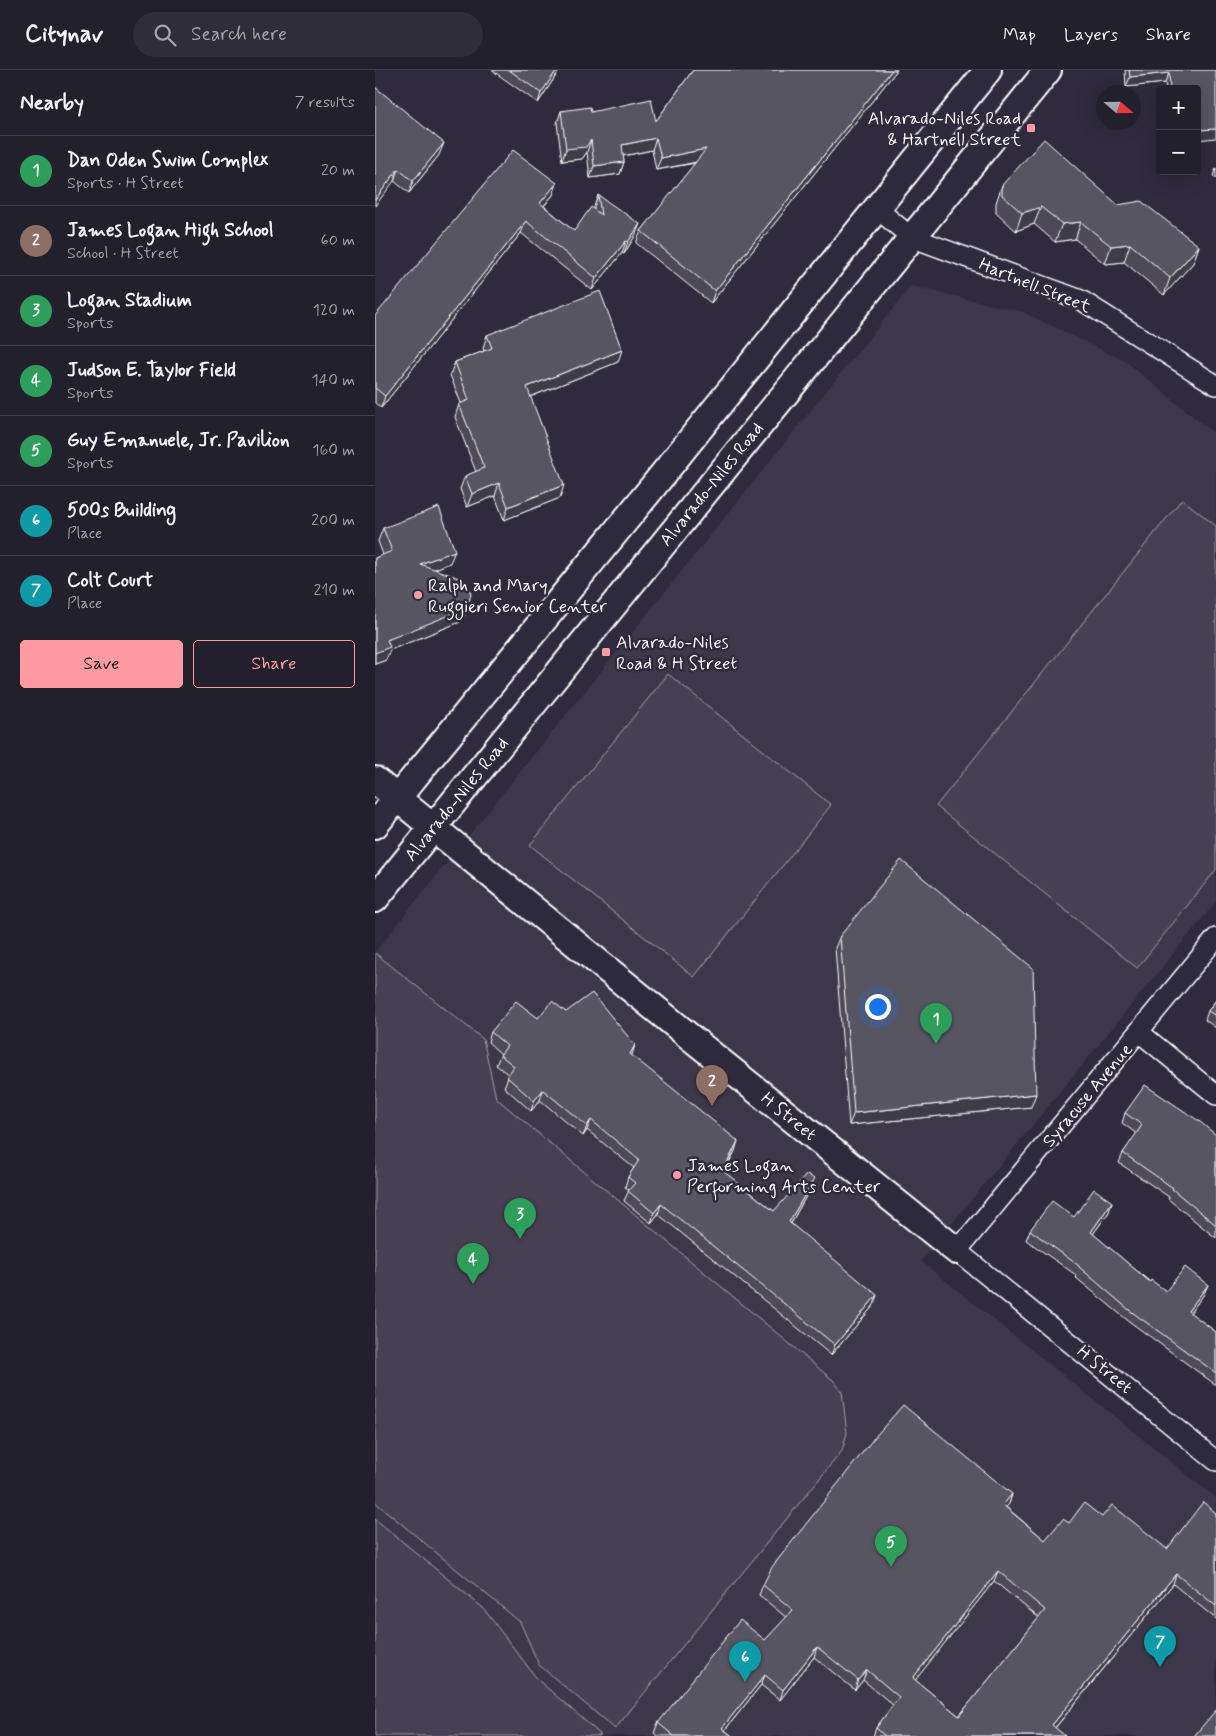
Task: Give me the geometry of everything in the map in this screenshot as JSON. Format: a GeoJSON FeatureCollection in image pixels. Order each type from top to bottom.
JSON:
{"type":"FeatureCollection","features":[{"type":"Feature","properties":{"kind":"main road"},"geometry":{"type":"LineString","coordinates":[[375,825],[647,494],[988,70]]}},
{"type":"Feature","properties":{"kind":"main road","name":"Alvarado-Niles Road"},"geometry":{"type":"LineString","coordinates":[[375,899],[1048,70]]}},
{"type":"Feature","properties":{"kind":"main road","name":"H Street"},"geometry":{"type":"LineString","coordinates":[[375,780],[690,1037],[957,1251]]}},
{"type":"Feature","properties":{"kind":"street","name":"Hartnell Street"},"geometry":{"type":"LineString","coordinates":[[876,208],[911,238],[1081,300],[1216,385]]}},
{"type":"Feature","properties":{"kind":"street","name":"Syracuse Avenue"},"geometry":{"type":"LineString","coordinates":[[957,1251],[1216,938]]}},
{"type":"Feature","properties":{"kind":"street"},"geometry":{"type":"LineString","coordinates":[[1139,1032],[1216,1095]]}},
{"type":"Feature","properties":{"kind":"street","name":"H Street"},"geometry":{"type":"LineString","coordinates":[[957,1251],[1216,1461]]}},
{"type":"Feature","properties":{"kind":"shaded area"},"geometry":{"type":"Polygon","coordinates":[[[911,286],[1023,312],[1125,361],[1216,435],[1216,902],[921,1261],[1216,1498],[1216,1736],[375,1736],[375,952],[911,286]]]}},
{"type":"Feature","properties":{"kind":"shaded area"},"geometry":{"type":"Polygon","coordinates":[[[1182,499],[1216,526],[1216,870],[1137,968],[936,806],[1182,499]]]}},
{"type":"Feature","properties":{"kind":"shaded area"},"geometry":{"type":"Polygon","coordinates":[[[668,674],[831,805],[694,977],[530,845],[668,674]]]}},
{"type":"Feature","properties":{"kind":"shaded area"},"geometry":{"type":"Polygon","coordinates":[[[375,953],[483,1039],[496,1098],[834,1381],[842,1392],[847,1433],[842,1451],[615,1729],[539,1665],[520,1622],[375,1502],[375,953]]]}},
{"type":"Feature","properties":{"kind":"shaded area"},"geometry":{"type":"Polygon","coordinates":[[[375,1519],[483,1608],[538,1680],[600,1736],[375,1736],[375,1519]]]}},
{"type":"Feature","properties":{"kind":"building"},"geometry":{"type":"Polygon","coordinates":[[[509,70],[557,70],[541,93],[509,70]]]}},
{"type":"Feature","properties":{"kind":"building"},"geometry":{"type":"Polygon","coordinates":[[[693,70],[892,70],[715,291],[641,231],[706,149],[661,158],[656,138],[622,145],[624,162],[594,166],[591,140],[586,147],[566,149],[561,111],[590,107],[591,112],[651,99],[656,121],[693,70]]]}},
{"type":"Feature","properties":{"kind":"building"},"geometry":{"type":"Polygon","coordinates":[[[1129,70],[1216,70],[1216,129],[1201,130],[1201,85],[1170,85],[1169,73],[1130,77],[1129,70]]]}},
{"type":"Feature","properties":{"kind":"building"},"geometry":{"type":"Polygon","coordinates":[[[375,87],[444,143],[413,181],[398,169],[375,200],[375,87]]]}},
{"type":"Feature","properties":{"kind":"building"},"geometry":{"type":"Polygon","coordinates":[[[1044,139],[1118,205],[1141,201],[1199,246],[1170,278],[1130,244],[1111,246],[1081,222],[1062,224],[1041,207],[1022,213],[1002,195],[1002,185],[1044,139]]]}},
{"type":"Feature","properties":{"kind":"building"},"geometry":{"type":"Polygon","coordinates":[[[513,150],[557,183],[540,203],[574,231],[591,207],[601,215],[598,195],[640,224],[628,242],[626,241],[596,278],[526,221],[385,396],[375,388],[375,316],[513,150]]]}},
{"type":"Feature","properties":{"kind":"building"},"geometry":{"type":"Polygon","coordinates":[[[600,291],[622,350],[527,387],[564,485],[508,507],[499,483],[472,494],[465,476],[484,468],[459,404],[469,400],[455,362],[492,348],[487,335],[600,291]]]}},
{"type":"Feature","properties":{"kind":"building","name":"Ralph and Mary Ruggieri Senior Center"},"geometry":{"type":"Polygon","coordinates":[[[439,507],[455,551],[420,564],[462,579],[468,586],[471,594],[469,602],[465,609],[387,640],[390,647],[375,653],[375,558],[392,551],[383,528],[439,507]]]}},
{"type":"Feature","properties":{"kind":"building"},"geometry":{"type":"Polygon","coordinates":[[[901,860],[1033,968],[1036,1094],[854,1113],[840,936],[901,860]]]}},
{"type":"Feature","properties":{"kind":"building","name":"James Logan Performing Arts Center"},"geometry":{"type":"Polygon","coordinates":[[[592,993],[635,1045],[630,1054],[738,1141],[723,1171],[774,1211],[807,1174],[814,1179],[789,1222],[877,1295],[835,1345],[661,1204],[654,1213],[628,1191],[635,1183],[628,1177],[639,1160],[591,1120],[587,1126],[543,1090],[534,1101],[507,1077],[514,1066],[500,1055],[507,1046],[491,1032],[516,1001],[538,1018],[552,1001],[566,1012],[592,993]]]}},
{"type":"Feature","properties":{"kind":"building"},"geometry":{"type":"Polygon","coordinates":[[[1216,1000],[1216,1016],[1208,1011],[1216,1000]]]}},
{"type":"Feature","properties":{"kind":"building"},"geometry":{"type":"Polygon","coordinates":[[[1145,1085],[1199,1121],[1216,1135],[1216,1225],[1173,1188],[1123,1153],[1142,1125],[1125,1113],[1145,1085]]]}},
{"type":"Feature","properties":{"kind":"building"},"geometry":{"type":"Polygon","coordinates":[[[1094,1189],[1112,1202],[1091,1232],[1150,1282],[1151,1280],[1166,1291],[1185,1267],[1208,1285],[1188,1311],[1216,1332],[1216,1373],[1129,1310],[1079,1266],[1030,1230],[1052,1201],[1074,1217],[1094,1189]]]}},
{"type":"Feature","properties":{"kind":"building"},"geometry":{"type":"Polygon","coordinates":[[[903,1405],[1012,1494],[1003,1505],[1045,1540],[1063,1519],[1069,1523],[1084,1503],[1102,1517],[1112,1505],[1167,1549],[1203,1502],[1216,1513],[1216,1606],[1176,1574],[1052,1725],[1065,1736],[885,1736],[876,1728],[899,1697],[867,1670],[858,1680],[817,1647],[783,1690],[765,1675],[722,1728],[732,1736],[674,1736],[658,1723],[740,1620],[765,1640],[793,1610],[763,1585],[772,1567],[874,1438],[903,1405]],[[998,1571],[913,1678],[959,1716],[1045,1610],[998,1571]]]}},
{"type":"Feature","properties":{"kind":"building"},"geometry":{"type":"Polygon","coordinates":[[[1216,1710],[1216,1736],[1194,1736],[1216,1710]]]}},
{"type":"Feature","properties":{"kind":"place","name":"Alvarado-Niles Road & Hartnell Street"},"geometry":{"type":"Point","coordinates":[1031,128]}},
{"type":"Feature","properties":{"kind":"place","name":"Ralph and Mary Ruggieri Senior Center"},"geometry":{"type":"Point","coordinates":[418,595]}},
{"type":"Feature","properties":{"kind":"place","name":"Alvarado-Niles Road & H Street"},"geometry":{"type":"Point","coordinates":[606,652]}},
{"type":"Feature","properties":{"kind":"place","name":"Dan Oden Swim Complex"},"geometry":{"type":"Point","coordinates":[936,1044]}},
{"type":"Feature","properties":{"kind":"place","name":"James Logan High School"},"geometry":{"type":"Point","coordinates":[712,1106]}},
{"type":"Feature","properties":{"kind":"place","name":"James Logan Performing Arts Center"},"geometry":{"type":"Point","coordinates":[677,1175]}},
{"type":"Feature","properties":{"kind":"place","name":"Logan Stadium"},"geometry":{"type":"Point","coordinates":[520,1239]}},
{"type":"Feature","properties":{"kind":"place","name":"Judson E. Taylor Field"},"geometry":{"type":"Point","coordinates":[473,1284]}},
{"type":"Feature","properties":{"kind":"place","name":"Guy Emanuele, Jr. Pavilion"},"geometry":{"type":"Point","coordinates":[891,1567]}},
{"type":"Feature","properties":{"kind":"place","name":"Colt Court"},"geometry":{"type":"Point","coordinates":[1160,1667]}},
{"type":"Feature","properties":{"kind":"place","name":"500s Building"},"geometry":{"type":"Point","coordinates":[745,1682]}}]}
